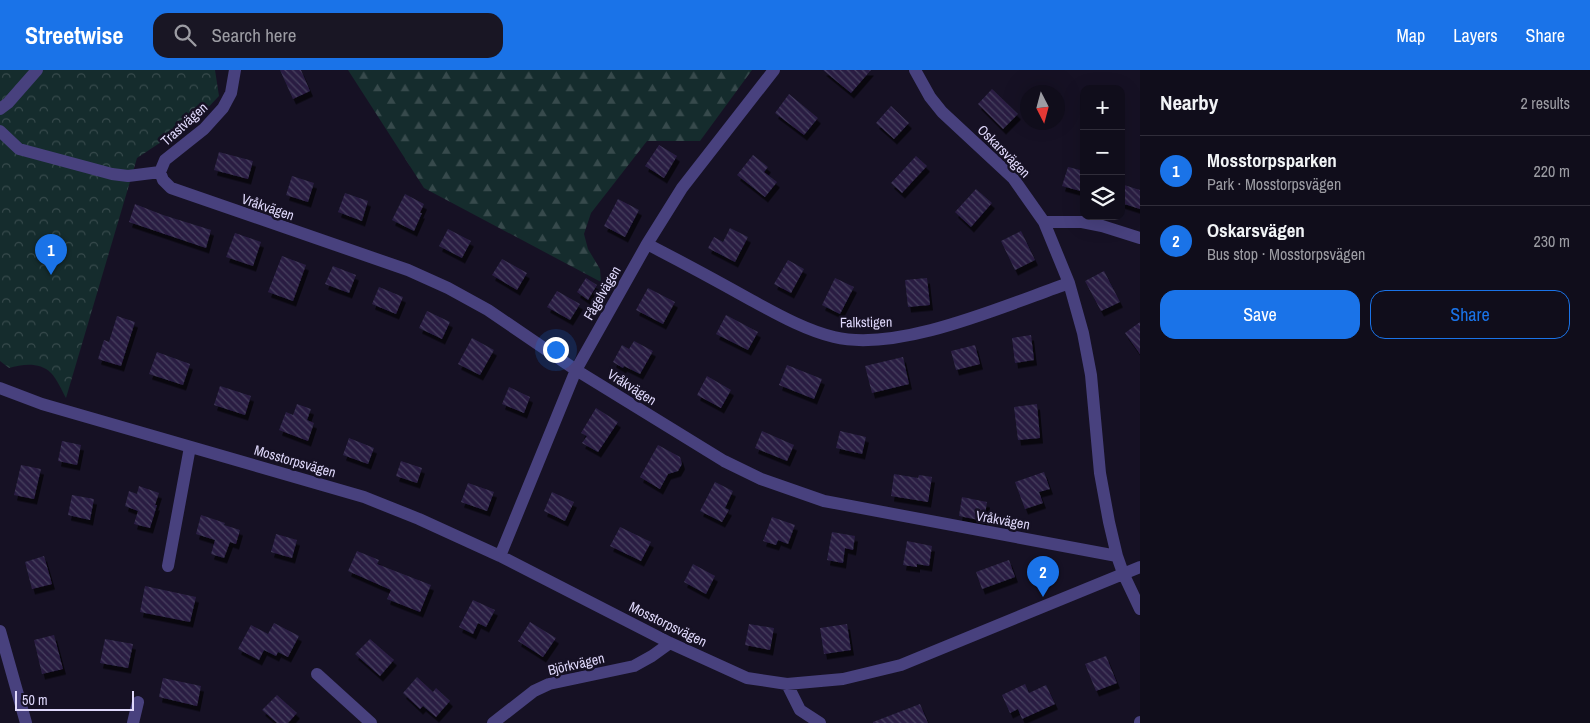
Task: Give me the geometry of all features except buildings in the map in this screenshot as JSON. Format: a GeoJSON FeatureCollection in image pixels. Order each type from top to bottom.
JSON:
{"type":"FeatureCollection","features":[{"type":"Feature","properties":{"kind":"street"},"geometry":{"type":"LineString","coordinates":[[0,109],[8,103],[37,70]]}},
{"type":"Feature","properties":{"kind":"street","name":"Trastvägen"},"geometry":{"type":"LineString","coordinates":[[160,172],[165,160],[204,129],[223,108],[231,93],[236,70]]}},
{"type":"Feature","properties":{"kind":"street","name":"Fågelvägen"},"geometry":{"type":"LineString","coordinates":[[500,556],[576,370],[647,244],[682,188],[774,70]]}},
{"type":"Feature","properties":{"kind":"street","name":"Oskarsvägen"},"geometry":{"type":"LineString","coordinates":[[915,70],[930,97],[942,112],[1014,178],[1044,222],[1069,283],[1083,333],[1091,375],[1100,473],[1117,556],[1140,609]]}},
{"type":"Feature","properties":{"kind":"street"},"geometry":{"type":"LineString","coordinates":[[0,131],[19,149],[112,174],[128,176],[160,172]]}},
{"type":"Feature","properties":{"kind":"street","name":"Vråkvägen"},"geometry":{"type":"LineString","coordinates":[[160,172],[171,188],[408,270],[448,288],[488,310],[576,370],[724,461],[761,480],[793,492],[834,503],[1117,556]]}},
{"type":"Feature","properties":{"kind":"street"},"geometry":{"type":"LineString","coordinates":[[1044,222],[1082,222],[1140,238]]}},
{"type":"Feature","properties":{"kind":"street","name":"Falkstigen"},"geometry":{"type":"LineString","coordinates":[[647,244],[784,318],[836,338],[882,339],[910,335],[951,325],[1069,283]]}},
{"type":"Feature","properties":{"kind":"street","name":"Mosstorpsvägen"},"geometry":{"type":"LineString","coordinates":[[0,388],[42,404],[364,497],[419,519],[500,556],[670,643],[747,678],[787,684],[843,679],[901,665],[1140,567]]}},
{"type":"Feature","properties":{"kind":"street"},"geometry":{"type":"LineString","coordinates":[[168,566],[190,447]]}},
{"type":"Feature","properties":{"kind":"street"},"geometry":{"type":"LineString","coordinates":[[0,631],[26,723]]}},
{"type":"Feature","properties":{"kind":"street","name":"Björkvägen"},"geometry":{"type":"LineString","coordinates":[[493,723],[534,691],[549,684],[634,666],[670,643]]}},
{"type":"Feature","properties":{"kind":"street"},"geometry":{"type":"LineString","coordinates":[[317,674],[370,723]]}},
{"type":"Feature","properties":{"kind":"street"},"geometry":{"type":"LineString","coordinates":[[787,684],[800,710],[820,723]]}},
{"type":"Feature","properties":{"kind":"street"},"geometry":{"type":"LineString","coordinates":[[133,723],[138,702]]}},
{"type":"Feature","properties":{"kind":"green space"},"geometry":{"type":"Polygon","coordinates":[[[0,70],[215,70],[219,96],[199,117],[137,158],[66,398],[55,378],[47,369],[31,365],[9,368],[0,361],[0,70]]]}},
{"type":"Feature","properties":{"kind":"green space"},"geometry":{"type":"Polygon","coordinates":[[[348,70],[752,70],[700,141],[647,141],[591,213],[584,234],[588,249],[600,269],[601,282],[424,188],[348,70]]]}},
{"type":"Feature","properties":{"kind":"place","name":"Mosstorpsparken"},"geometry":{"type":"Point","coordinates":[51,275]}},
{"type":"Feature","properties":{"kind":"place","name":"Oskarsvägen"},"geometry":{"type":"Point","coordinates":[1043,597]}}]}
